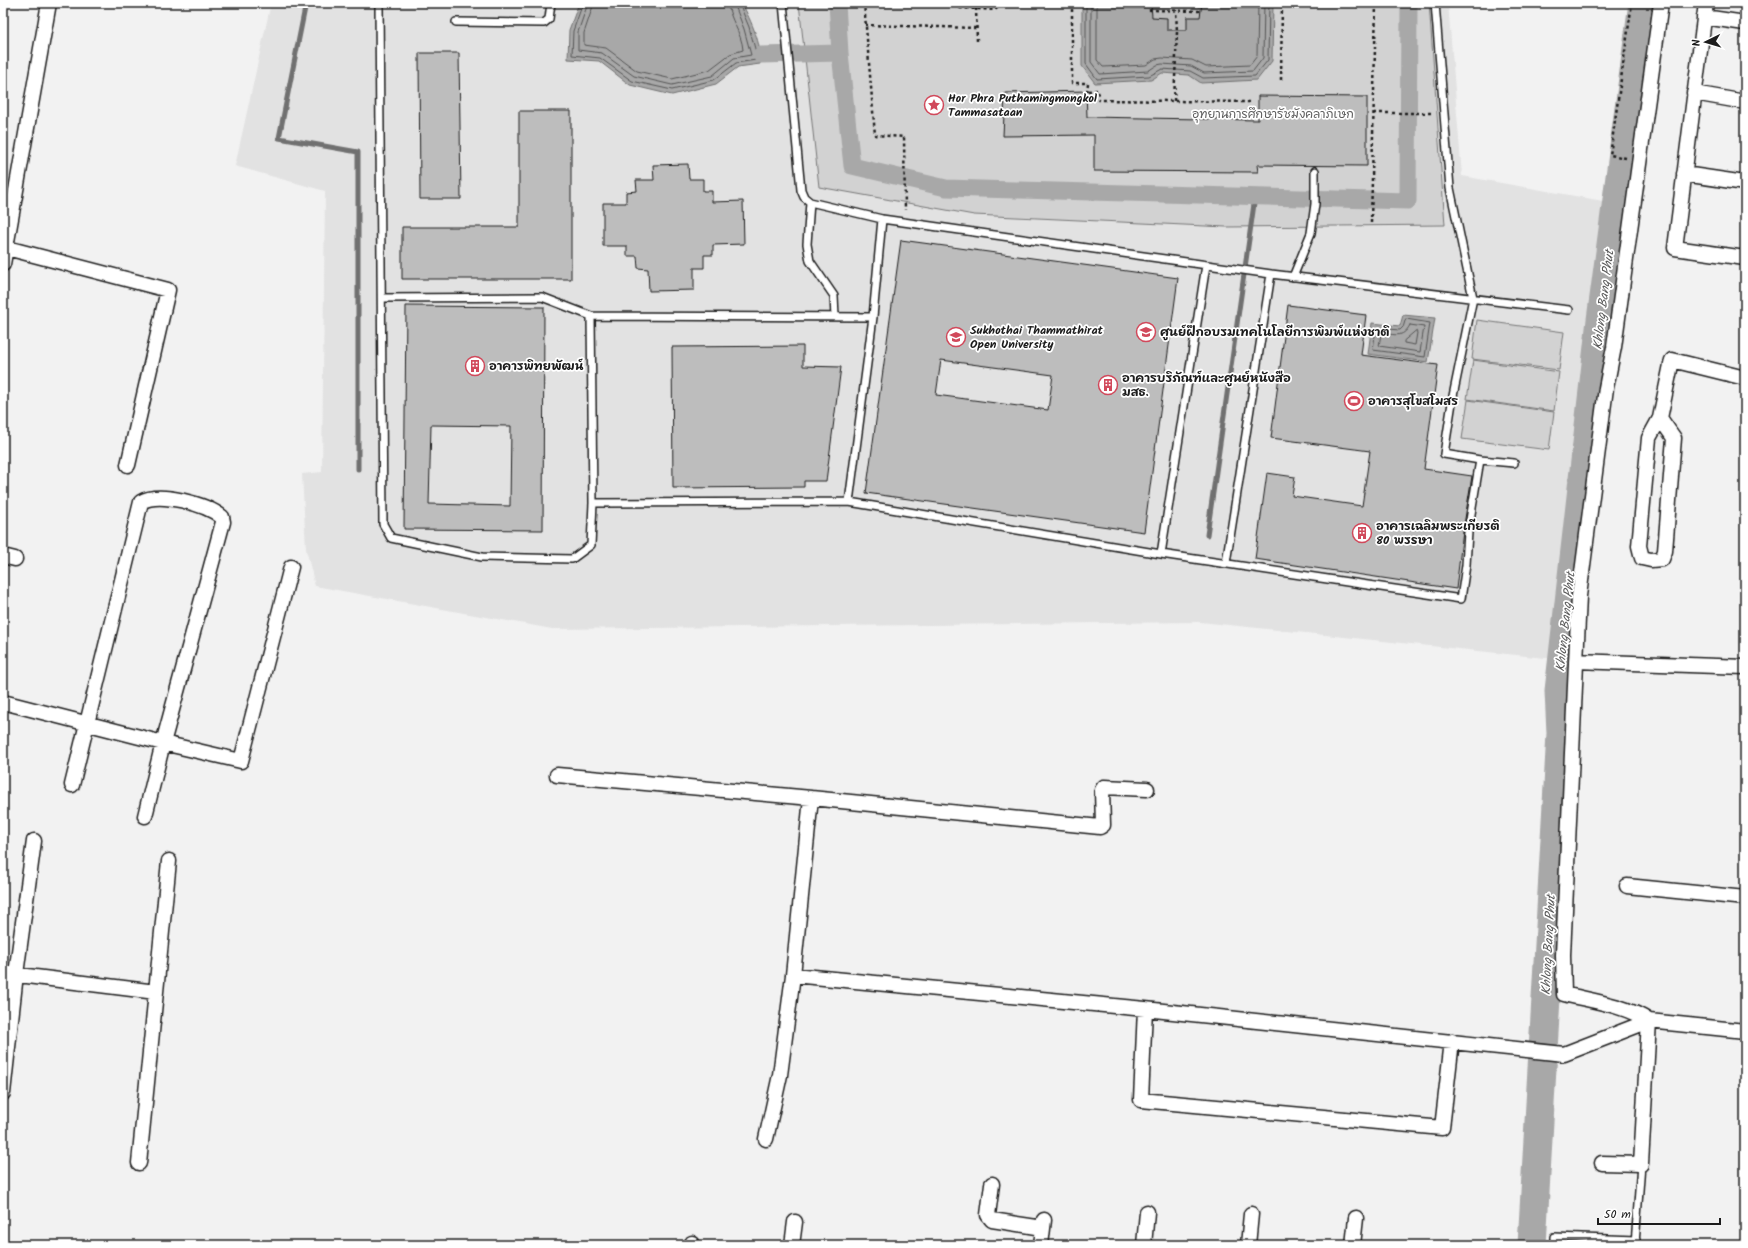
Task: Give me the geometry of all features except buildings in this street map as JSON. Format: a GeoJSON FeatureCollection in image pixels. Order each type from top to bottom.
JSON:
{"type":"FeatureCollection","features":[{"type":"Feature","properties":{"kind":"street"},"geometry":{"type":"LineString","coordinates":[[3,264],[49,3]]}},
{"type":"Feature","properties":{"kind":"street"},"geometry":{"type":"LineString","coordinates":[[1649,1021],[1640,1015],[1619,1008],[1564,994],[1563,955],[1579,596],[1606,388],[1614,347],[1661,3]]}},
{"type":"Feature","properties":{"kind":"street"},"geometry":{"type":"LineString","coordinates":[[1706,3],[1675,248],[1745,258]]}},
{"type":"Feature","properties":{"kind":"street"},"geometry":{"type":"LineString","coordinates":[[1704,17],[1745,23]]}},
{"type":"Feature","properties":{"kind":"street"},"geometry":{"type":"LineString","coordinates":[[1694,93],[1745,102]]}},
{"type":"Feature","properties":{"kind":"street"},"geometry":{"type":"LineString","coordinates":[[1684,174],[1745,183]]}},
{"type":"Feature","properties":{"kind":"street"},"geometry":{"type":"LineString","coordinates":[[5,247],[168,290],[128,465]]}},
{"type":"Feature","properties":{"kind":"street"},"geometry":{"type":"LineString","coordinates":[[1660,418],[1674,438],[1666,551],[1662,559],[1651,560],[1642,558],[1639,546],[1649,438],[1660,418],[1672,360],[1745,378]]}},
{"type":"Feature","properties":{"kind":"street"},"geometry":{"type":"LineString","coordinates":[[72,785],[141,502],[151,498],[189,503],[215,512],[222,517],[223,522],[145,816]]}},
{"type":"Feature","properties":{"kind":"street"},"geometry":{"type":"LineString","coordinates":[[3,702],[163,744],[241,761],[291,567]]}},
{"type":"Feature","properties":{"kind":"street"},"geometry":{"type":"LineString","coordinates":[[1576,661],[1745,667]]}},
{"type":"Feature","properties":{"kind":"street"},"geometry":{"type":"LineString","coordinates":[[557,775],[811,798],[1100,827],[1103,825],[1102,790],[1104,787],[1109,786],[1147,789]]}},
{"type":"Feature","properties":{"kind":"street"},"geometry":{"type":"LineString","coordinates":[[766,1139],[780,1075],[793,975],[811,798]]}},
{"type":"Feature","properties":{"kind":"street"},"geometry":{"type":"LineString","coordinates":[[3,1092],[10,974],[34,841]]}},
{"type":"Feature","properties":{"kind":"street"},"geometry":{"type":"LineString","coordinates":[[138,1163],[169,861]]}},
{"type":"Feature","properties":{"kind":"street"},"geometry":{"type":"LineString","coordinates":[[1626,886],[1745,898]]}},
{"type":"Feature","properties":{"kind":"street"},"geometry":{"type":"LineString","coordinates":[[10,974],[156,992]]}},
{"type":"Feature","properties":{"kind":"street"},"geometry":{"type":"LineString","coordinates":[[793,975],[1144,1009],[1564,1054],[1649,1021],[1745,1031]]}},
{"type":"Feature","properties":{"kind":"street"},"geometry":{"type":"LineString","coordinates":[[1144,1009],[1140,1100],[1442,1128],[1452,1041]]}},
{"type":"Feature","properties":{"kind":"street"},"geometry":{"type":"LineString","coordinates":[[1602,1163],[1641,1164],[1649,1021]]}},
{"type":"Feature","properties":{"kind":"street"},"geometry":{"type":"LineString","coordinates":[[992,1184],[988,1214],[992,1220],[1043,1224],[1041,1245]]}},
{"type":"Feature","properties":{"kind":"street"},"geometry":{"type":"LineString","coordinates":[[1144,1245],[1147,1212]]}},
{"type":"Feature","properties":{"kind":"street"},"geometry":{"type":"LineString","coordinates":[[1248,1245],[1251,1214]]}},
{"type":"Feature","properties":{"kind":"street"},"geometry":{"type":"LineString","coordinates":[[1353,1245],[1356,1218]]}},
{"type":"Feature","properties":{"kind":"street"},"geometry":{"type":"LineString","coordinates":[[792,1245],[795,1222]]}},
{"type":"Feature","properties":{"kind":"lane"},"geometry":{"type":"LineString","coordinates":[[379,3],[383,524],[391,538],[482,557],[572,559],[591,544],[593,503],[591,316]]}},
{"type":"Feature","properties":{"kind":"lane"},"geometry":{"type":"LineString","coordinates":[[456,22],[544,23],[549,19],[551,3]]}},
{"type":"Feature","properties":{"kind":"lane"},"geometry":{"type":"LineString","coordinates":[[783,3],[801,190],[810,202],[882,219],[1252,272],[1568,310]]}},
{"type":"Feature","properties":{"kind":"lane"},"geometry":{"type":"LineString","coordinates":[[1435,3],[1450,188],[1473,298],[1453,396],[1444,454],[1480,460],[1514,463]]}},
{"type":"Feature","properties":{"kind":"lane"},"geometry":{"type":"LineString","coordinates":[[1293,277],[1311,233],[1315,204],[1316,171]]}},
{"type":"Feature","properties":{"kind":"lane"},"geometry":{"type":"LineString","coordinates":[[810,202],[807,244],[810,261],[834,296],[835,317]]}},
{"type":"Feature","properties":{"kind":"lane"},"geometry":{"type":"LineString","coordinates":[[849,502],[873,317],[882,219]]}},
{"type":"Feature","properties":{"kind":"lane"},"geometry":{"type":"LineString","coordinates":[[1161,554],[1206,265]]}},
{"type":"Feature","properties":{"kind":"lane"},"geometry":{"type":"LineString","coordinates":[[1226,563],[1271,274]]}},
{"type":"Feature","properties":{"kind":"lane"},"geometry":{"type":"LineString","coordinates":[[382,298],[542,297],[591,316],[873,317]]}},
{"type":"Feature","properties":{"kind":"lane"},"geometry":{"type":"LineString","coordinates":[[593,503],[849,502],[1161,554],[1461,599],[1466,565],[1468,532],[1480,460]]}},
{"type":"Feature","properties":{"kind":"lane"},"geometry":{"type":"LineString","coordinates":[[1554,1245],[1554,1237],[1635,1243],[1641,1164]]}},
{"type":"Feature","properties":{"kind":"path"},"geometry":{"type":"LineString","coordinates":[[864,3],[875,135],[904,137],[905,222]]}},
{"type":"Feature","properties":{"kind":"path"},"geometry":{"type":"LineString","coordinates":[[956,3],[960,8],[994,10],[1003,3]]}},
{"type":"Feature","properties":{"kind":"path"},"geometry":{"type":"LineString","coordinates":[[1072,3],[1072,83],[1088,83],[1087,91],[1098,90],[1099,100],[1249,102]]}},
{"type":"Feature","properties":{"kind":"path"},"geometry":{"type":"LineString","coordinates":[[1150,3],[1150,10],[1199,10],[1199,3]]}},
{"type":"Feature","properties":{"kind":"path"},"geometry":{"type":"LineString","coordinates":[[1281,80],[1282,3]]}},
{"type":"Feature","properties":{"kind":"path"},"geometry":{"type":"LineString","coordinates":[[1371,223],[1376,3]]}},
{"type":"Feature","properties":{"kind":"path"},"geometry":{"type":"LineString","coordinates":[[1610,155],[1632,3]]}},
{"type":"Feature","properties":{"kind":"path"},"geometry":{"type":"LineString","coordinates":[[976,8],[977,41]]}},
{"type":"Feature","properties":{"kind":"path"},"geometry":{"type":"LineString","coordinates":[[1174,101],[1177,32],[1176,10]]}},
{"type":"Feature","properties":{"kind":"path"},"geometry":{"type":"LineString","coordinates":[[865,25],[976,28]]}},
{"type":"Feature","properties":{"kind":"path"},"geometry":{"type":"LineString","coordinates":[[1374,113],[1420,112]]}},
{"type":"Feature","properties":{"kind":"shaded area","name":"Sukhothai Thammathirat Open University"},"geometry":{"type":"Polygon","coordinates":[[[271,3],[1448,3],[1462,176],[1603,201],[1555,659],[1200,622],[552,629],[315,586],[306,549],[302,474],[322,472],[325,191],[235,166],[271,3]]]}},
{"type":"Feature","properties":{"kind":"green space","name":"อุทยานการศึกษารัชมังคลาภิเษก"},"geometry":{"type":"Polygon","coordinates":[[[799,3],[1429,3],[1445,225],[1226,227],[974,215],[819,187],[799,3]]]}},
{"type":"Feature","properties":{"kind":"green space"},"geometry":{"type":"Polygon","coordinates":[[[1477,320],[1564,332],[1559,370],[1472,359],[1477,320]]]}},
{"type":"Feature","properties":{"kind":"green space"},"geometry":{"type":"Polygon","coordinates":[[[1473,360],[1559,372],[1554,411],[1467,399],[1473,360]]]}},
{"type":"Feature","properties":{"kind":"green space"},"geometry":{"type":"Polygon","coordinates":[[[1468,400],[1554,412],[1549,450],[1462,439],[1468,400]]]}},
{"type":"Feature","properties":{"kind":"water"},"geometry":{"type":"Polygon","coordinates":[[[579,3],[742,3],[758,40],[760,64],[738,67],[716,84],[672,95],[630,85],[599,61],[568,59],[569,30],[579,3]]]}},
{"type":"Feature","properties":{"kind":"water"},"geometry":{"type":"Polygon","coordinates":[[[1082,3],[1273,3],[1272,61],[1257,80],[1201,83],[1189,75],[1162,73],[1151,80],[1095,83],[1082,66],[1082,3]]]}},
{"type":"Feature","properties":{"kind":"water"},"geometry":{"type":"Polygon","coordinates":[[[1403,315],[1435,318],[1428,362],[1368,354],[1372,323],[1400,326],[1403,315]]]}},
{"type":"Feature","properties":{"kind":"waterway"},"geometry":{"type":"LineString","coordinates":[[306,3],[279,138],[358,152],[358,469]]}},
{"type":"Feature","properties":{"kind":"waterway"},"geometry":{"type":"LineString","coordinates":[[837,3],[840,53],[852,166],[946,188],[1408,201],[1409,3]]}},
{"type":"Feature","properties":{"kind":"waterway","name":"Khlong Bang Phut"},"geometry":{"type":"LineString","coordinates":[[1532,1245],[1561,733],[1559,691],[1601,320],[1643,3]]}},
{"type":"Feature","properties":{"kind":"waterway"},"geometry":{"type":"LineString","coordinates":[[761,55],[840,53]]}},
{"type":"Feature","properties":{"kind":"waterway"},"geometry":{"type":"LineString","coordinates":[[1207,535],[1255,197]]}},
{"type":"Feature","properties":{"kind":"place","name":"Hor Phra Puthamingmongkol Tammasataan"},"geometry":{"type":"Point","coordinates":[934,105]}},
{"type":"Feature","properties":{"kind":"place","name":"ศูนย์ฝึกอบรมเทคโนโลยีการพิมพ์แห่งชาติ"},"geometry":{"type":"Point","coordinates":[1146,332]}},
{"type":"Feature","properties":{"kind":"place","name":"Sukhothai Thammathirat Open University"},"geometry":{"type":"Point","coordinates":[956,337]}},
{"type":"Feature","properties":{"kind":"place","name":"อาคารพิทยพัฒน์"},"geometry":{"type":"Point","coordinates":[475,366]}},
{"type":"Feature","properties":{"kind":"place","name":"อาคารบริภัณฑ์และศูนย์หนังสือ มสธ."},"geometry":{"type":"Point","coordinates":[1108,385]}},
{"type":"Feature","properties":{"kind":"place","name":"อาคารสุโขสโมสร"},"geometry":{"type":"Point","coordinates":[1354,401]}},
{"type":"Feature","properties":{"kind":"place","name":"อาคารเฉลิมพระเกียรติ 80 พรรษา"},"geometry":{"type":"Point","coordinates":[1362,533]}}]}
